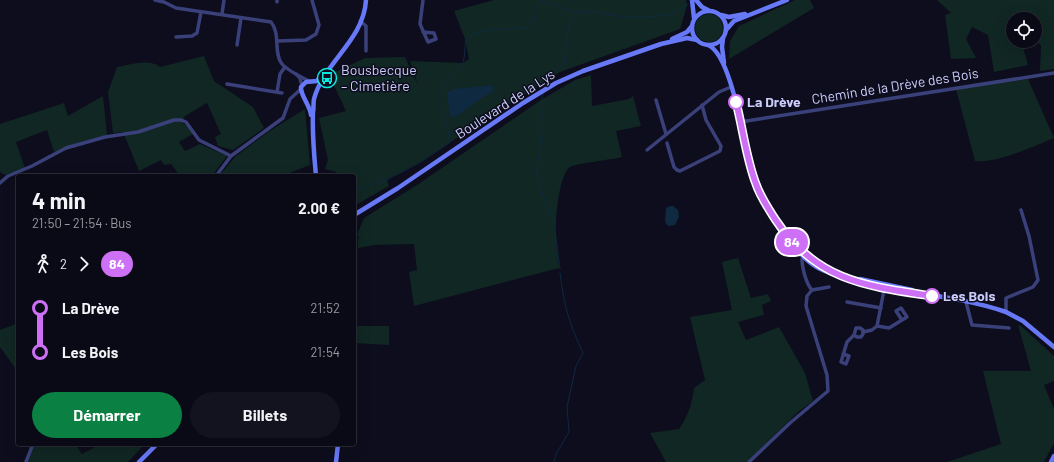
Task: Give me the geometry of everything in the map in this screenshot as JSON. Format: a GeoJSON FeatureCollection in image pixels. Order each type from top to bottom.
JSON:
{"type":"FeatureCollection","features":[{"type":"Feature","properties":{"kind":"street"},"geometry":{"type":"LineString","coordinates":[[155,0],[164,2],[173,8],[270,22],[278,41],[279,56],[285,67],[317,86],[318,91]]}},
{"type":"Feature","properties":{"kind":"street"},"geometry":{"type":"LineString","coordinates":[[222,14],[224,0]]}},
{"type":"Feature","properties":{"kind":"street"},"geometry":{"type":"LineString","coordinates":[[278,41],[306,40],[316,34],[319,26],[312,0]]}},
{"type":"Feature","properties":{"kind":"street"},"geometry":{"type":"LineString","coordinates":[[316,174],[312,143],[312,119],[315,97],[332,65],[354,36],[366,7],[366,0]]}},
{"type":"Feature","properties":{"kind":"street"},"geometry":{"type":"LineString","coordinates":[[423,0],[423,11],[420,22],[423,32]]}},
{"type":"Feature","properties":{"kind":"street"},"geometry":{"type":"LineString","coordinates":[[692,0],[695,10],[692,26],[693,34],[697,40],[716,50],[726,70],[732,87],[757,189],[793,244],[804,256],[819,269],[836,275],[966,302],[1006,312],[1023,321],[1054,348]]}},
{"type":"Feature","properties":{"kind":"street"},"geometry":{"type":"LineString","coordinates":[[696,0],[702,7],[709,11],[732,16],[762,9]]}},
{"type":"Feature","properties":{"kind":"street"},"geometry":{"type":"LineString","coordinates":[[708,45],[717,43],[733,22],[787,0]]}},
{"type":"Feature","properties":{"kind":"street"},"geometry":{"type":"LineString","coordinates":[[694,20],[701,13],[709,11]]}},
{"type":"Feature","properties":{"kind":"street"},"geometry":{"type":"LineString","coordinates":[[176,37],[192,36],[197,34],[201,12]]}},
{"type":"Feature","properties":{"kind":"street"},"geometry":{"type":"LineString","coordinates":[[719,14],[725,21],[726,31]]}},
{"type":"Feature","properties":{"kind":"street"},"geometry":{"type":"LineString","coordinates":[[237,45],[241,18]]}},
{"type":"Feature","properties":{"kind":"street"},"geometry":{"type":"LineString","coordinates":[[361,21],[366,26],[366,51]]}},
{"type":"Feature","properties":{"kind":"street"},"geometry":{"type":"LineString","coordinates":[[218,174],[231,156],[283,118],[291,97],[301,87],[318,80],[361,21]]}},
{"type":"Feature","properties":{"kind":"street","name":"Boulevard de la Lys"},"geometry":{"type":"LineString","coordinates":[[356,213],[547,88],[578,73],[661,44],[684,34],[692,26]]}},
{"type":"Feature","properties":{"kind":"street"},"geometry":{"type":"LineString","coordinates":[[723,37],[722,47],[726,70]]}},
{"type":"Feature","properties":{"kind":"street","name":"Boulevard de la Lys"},"geometry":{"type":"LineString","coordinates":[[661,44],[687,38],[697,40]]}},
{"type":"Feature","properties":{"kind":"street"},"geometry":{"type":"LineString","coordinates":[[277,92],[280,74],[285,67]]}},
{"type":"Feature","properties":{"kind":"street"},"geometry":{"type":"LineString","coordinates":[[294,72],[300,78],[301,87],[312,119]]}},
{"type":"Feature","properties":{"kind":"street","name":"Chemin de la Drève des Bois"},"geometry":{"type":"LineString","coordinates":[[740,122],[1054,72]]}},
{"type":"Feature","properties":{"kind":"street"},"geometry":{"type":"LineString","coordinates":[[227,84],[282,93]]}},
{"type":"Feature","properties":{"kind":"street"},"geometry":{"type":"LineString","coordinates":[[647,150],[720,91],[732,87]]}},
{"type":"Feature","properties":{"kind":"street"},"geometry":{"type":"LineString","coordinates":[[291,97],[311,99],[315,97]]}},
{"type":"Feature","properties":{"kind":"street"},"geometry":{"type":"LineString","coordinates":[[656,100],[666,134]]}},
{"type":"Feature","properties":{"kind":"street"},"geometry":{"type":"LineString","coordinates":[[667,143],[676,170],[680,170],[720,151],[721,146],[706,120],[702,105]]}},
{"type":"Feature","properties":{"kind":"street"},"geometry":{"type":"LineString","coordinates":[[0,183],[6,177],[70,147],[105,137],[138,132],[174,120],[186,122],[200,141],[231,156]]}},
{"type":"Feature","properties":{"kind":"street"},"geometry":{"type":"LineString","coordinates":[[0,177],[6,177]]}},
{"type":"Feature","properties":{"kind":"street"},"geometry":{"type":"LineString","coordinates":[[1006,312],[1006,298],[1033,287],[1038,280],[1029,236],[1021,210]]}},
{"type":"Feature","properties":{"kind":"street"},"geometry":{"type":"LineString","coordinates":[[804,256],[802,264],[808,285],[812,290]]}},
{"type":"Feature","properties":{"kind":"street"},"geometry":{"type":"LineString","coordinates":[[854,335],[860,337],[864,332],[872,330],[877,326],[885,286]]}},
{"type":"Feature","properties":{"kind":"street"},"geometry":{"type":"LineString","coordinates":[[750,462],[790,423],[828,391],[827,375],[806,306],[808,296],[812,290],[828,287]]}},
{"type":"Feature","properties":{"kind":"street"},"geometry":{"type":"LineString","coordinates":[[847,302],[881,308]]}},
{"type":"Feature","properties":{"kind":"street"},"geometry":{"type":"LineString","coordinates":[[966,302],[972,325],[1009,328]]}},
{"type":"Feature","properties":{"kind":"street"},"geometry":{"type":"LineString","coordinates":[[877,326],[888,328],[902,320]]}},
{"type":"Feature","properties":{"kind":"street"},"geometry":{"type":"LineString","coordinates":[[843,354],[848,340],[854,335],[854,330],[861,328],[864,332]]}},
{"type":"Feature","properties":{"kind":"street"},"geometry":{"type":"LineString","coordinates":[[26,462],[32,446]]}},
{"type":"Feature","properties":{"kind":"street"},"geometry":{"type":"LineString","coordinates":[[139,462],[155,446]]}},
{"type":"Feature","properties":{"kind":"street"},"geometry":{"type":"LineString","coordinates":[[336,462],[338,446]]}},
{"type":"Feature","properties":{"kind":"street"},"geometry":{"type":"LineString","coordinates":[[1051,462],[1054,456]]}},
{"type":"Feature","properties":{"kind":"green space"},"geometry":{"type":"Polygon","coordinates":[[[494,0],[686,0],[687,6],[680,29],[560,72],[418,163],[387,179],[389,186],[356,205],[356,174],[336,174],[336,172],[325,169],[328,160],[319,118],[346,111],[329,75],[365,58],[405,57],[418,85],[410,61],[463,63],[469,59],[465,39],[454,11],[494,0]]]}},
{"type":"Feature","properties":{"kind":"green space"},"geometry":{"type":"Polygon","coordinates":[[[795,0],[810,0],[814,8],[729,59],[730,41],[739,26],[795,0]]]}},
{"type":"Feature","properties":{"kind":"green space"},"geometry":{"type":"Polygon","coordinates":[[[937,0],[1054,0],[1054,69],[1040,71],[1042,48],[1042,12],[1006,12],[1006,48],[1023,48],[1028,65],[994,72],[988,35],[972,27],[966,39],[976,58],[951,59],[945,15],[951,13],[937,0]]]}},
{"type":"Feature","properties":{"kind":"green space"},"geometry":{"type":"Polygon","coordinates":[[[709,14],[715,15],[719,18],[722,22],[722,34],[719,38],[715,41],[709,42],[703,41],[699,38],[696,34],[695,28],[696,22],[699,18],[703,15],[709,14]]]}},
{"type":"Feature","properties":{"kind":"green space"},"geometry":{"type":"Polygon","coordinates":[[[204,56],[214,81],[253,107],[264,128],[233,150],[218,146],[215,137],[221,134],[207,103],[185,116],[182,123],[186,125],[193,134],[179,142],[185,151],[200,144],[227,156],[214,174],[178,174],[171,164],[164,165],[161,160],[139,171],[123,132],[113,133],[108,92],[117,67],[150,63],[156,64],[160,67],[204,56]]]}},
{"type":"Feature","properties":{"kind":"green space"},"geometry":{"type":"Polygon","coordinates":[[[591,75],[592,106],[629,99],[633,96],[641,126],[616,131],[622,157],[570,167],[566,171],[560,188],[556,219],[556,239],[559,268],[414,306],[409,272],[417,270],[414,244],[375,245],[358,248],[359,236],[357,235],[364,218],[417,185],[541,100],[575,80],[591,75]]]}},
{"type":"Feature","properties":{"kind":"green space"},"geometry":{"type":"Polygon","coordinates":[[[1028,79],[1054,138],[1026,150],[1004,157],[993,160],[975,161],[956,89],[1028,79]]]}},
{"type":"Feature","properties":{"kind":"green space"},"geometry":{"type":"Polygon","coordinates":[[[103,96],[107,135],[77,143],[54,152],[47,130],[16,142],[25,168],[5,175],[0,172],[0,124],[64,103],[68,116],[103,96]]]}},
{"type":"Feature","properties":{"kind":"green space"},"geometry":{"type":"Polygon","coordinates":[[[305,109],[310,165],[287,174],[221,174],[235,157],[268,132],[305,109]]]}},
{"type":"Feature","properties":{"kind":"green space"},"geometry":{"type":"Polygon","coordinates":[[[738,258],[751,298],[768,294],[771,301],[762,305],[764,315],[738,322],[746,340],[779,327],[805,373],[813,401],[798,412],[747,462],[666,462],[650,433],[679,429],[689,410],[694,388],[705,380],[690,317],[732,310],[722,262],[738,258]]]}},
{"type":"Feature","properties":{"kind":"green space"},"geometry":{"type":"Polygon","coordinates":[[[16,324],[16,369],[0,347],[0,330],[16,324]]]}},
{"type":"Feature","properties":{"kind":"green space"},"geometry":{"type":"Polygon","coordinates":[[[1018,325],[1054,356],[1054,381],[1044,385],[1054,409],[1054,443],[1044,462],[947,462],[1001,444],[983,371],[1031,371],[1018,325]]]}},
{"type":"Feature","properties":{"kind":"green space"},"geometry":{"type":"Polygon","coordinates":[[[356,326],[389,326],[389,345],[356,343],[356,326]]]}},
{"type":"Feature","properties":{"kind":"green space"},"geometry":{"type":"Polygon","coordinates":[[[34,446],[76,446],[82,454],[97,446],[143,446],[128,462],[28,462],[34,446]]]}},
{"type":"Feature","properties":{"kind":"water"},"geometry":{"type":"Polygon","coordinates":[[[493,85],[494,91],[454,118],[450,116],[447,92],[454,89],[493,85]]]}},
{"type":"Feature","properties":{"kind":"water"},"geometry":{"type":"Polygon","coordinates":[[[673,206],[678,210],[679,217],[675,225],[668,226],[665,222],[666,208],[673,206]]]}},
{"type":"Feature","properties":{"kind":"waterway"},"geometry":{"type":"LineString","coordinates":[[356,189],[386,180],[419,163],[449,143],[448,131],[441,109],[440,98],[443,89],[463,63],[466,39],[472,35],[487,30],[526,28],[534,20],[538,3],[542,1],[575,12],[596,12],[631,18],[670,15],[688,4]]}},
{"type":"Feature","properties":{"kind":"waterway"},"geometry":{"type":"LineString","coordinates":[[545,86],[547,77],[564,64],[569,26],[579,13]]}},
{"type":"Feature","properties":{"kind":"waterway"},"geometry":{"type":"LineString","coordinates":[[543,94],[541,102],[542,118],[540,149],[536,174],[549,213],[553,214],[560,269]]}},
{"type":"Feature","properties":{"kind":"waterway"},"geometry":{"type":"LineString","coordinates":[[554,462],[556,454],[569,432],[567,407],[576,366],[583,353],[568,314],[563,295],[560,273]]}},
{"type":"Feature","properties":{"kind":"bus line","name":"84"},"geometry":{"type":"LineString","coordinates":[[736,102],[756,186],[759,193],[793,244],[815,263],[836,275],[912,293],[932,296]]}},
{"type":"Feature","properties":{"kind":"place","name":"Bousbecque – Cimetière"},"geometry":{"type":"Point","coordinates":[327,78]}},
{"type":"Feature","properties":{"kind":"place","name":"La Drève"},"geometry":{"type":"Point","coordinates":[736,102]}},
{"type":"Feature","properties":{"kind":"place","name":"Les Bois"},"geometry":{"type":"Point","coordinates":[932,296]}}]}
